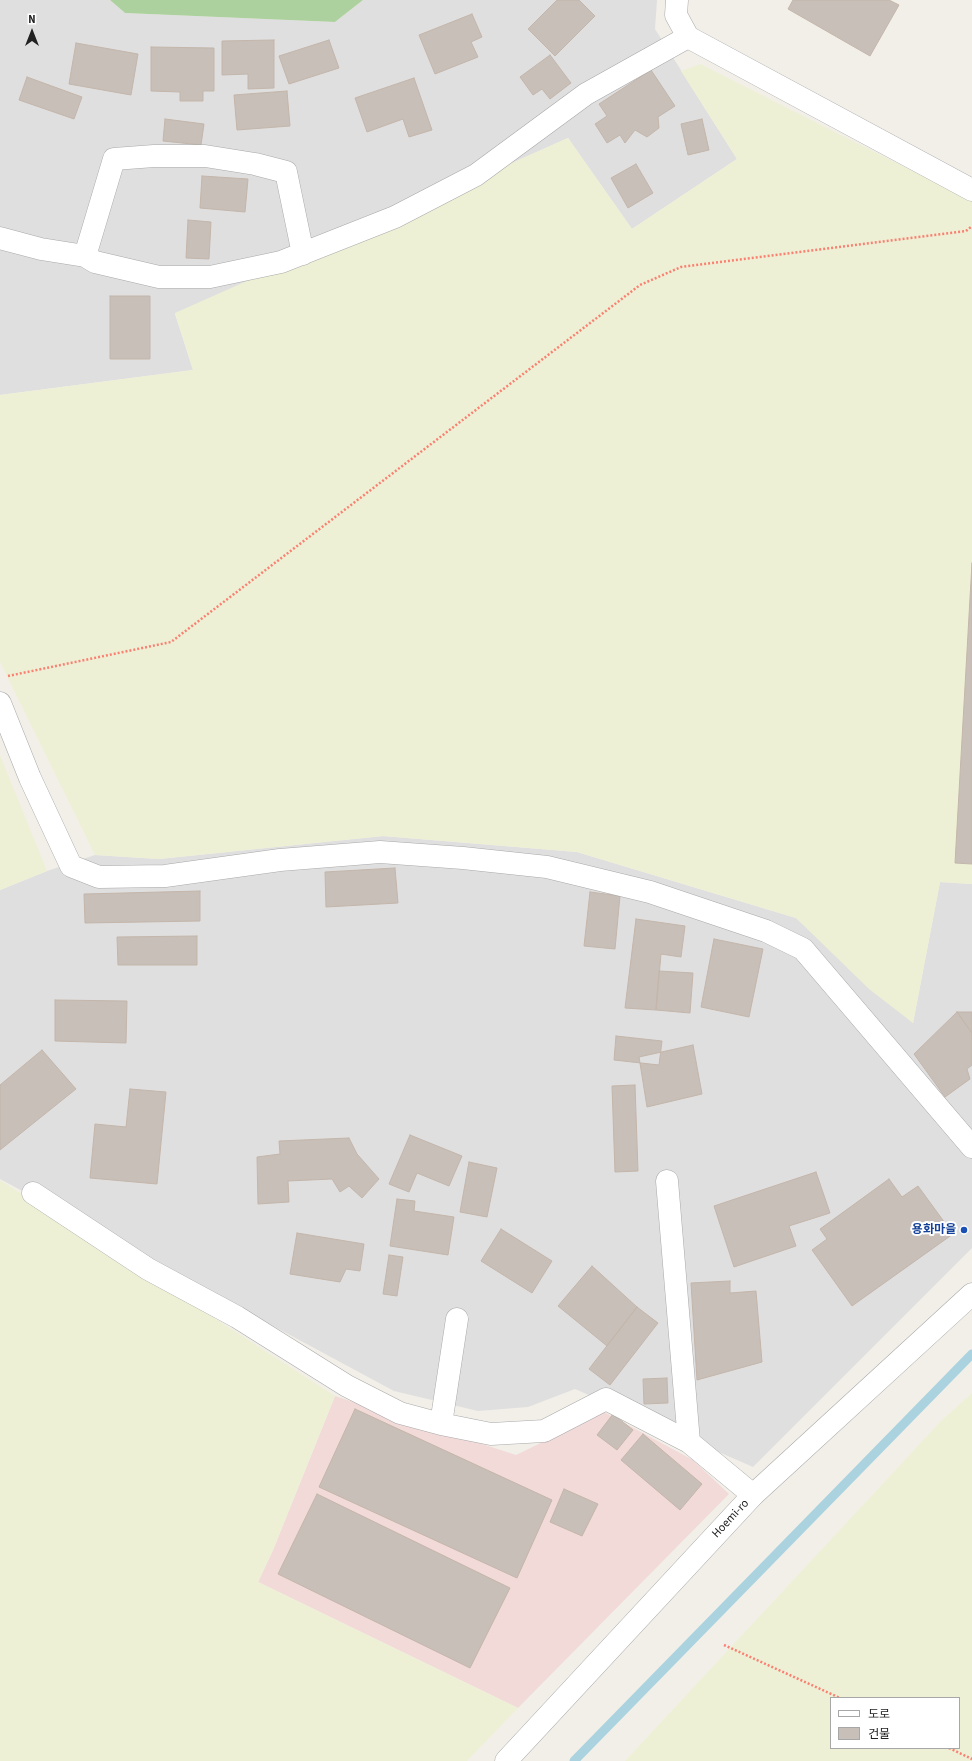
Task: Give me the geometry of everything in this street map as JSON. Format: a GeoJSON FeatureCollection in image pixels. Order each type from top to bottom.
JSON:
{"type":"FeatureCollection","features":[{"type":"Feature","properties":{"kind":"street"},"geometry":{"type":"LineString","coordinates":[[677,0],[676,15],[688,37],[972,190]]}},
{"type":"Feature","properties":{"kind":"street"},"geometry":{"type":"LineString","coordinates":[[0,238],[41,249],[85,256],[95,262],[159,277],[210,277],[281,262],[395,217],[476,174],[586,94],[688,37]]}},
{"type":"Feature","properties":{"kind":"street"},"geometry":{"type":"LineString","coordinates":[[85,256],[114,159],[154,156],[205,156],[255,164],[286,172],[303,254]]}},
{"type":"Feature","properties":{"kind":"street"},"geometry":{"type":"LineString","coordinates":[[0,703],[30,778],[71,866],[100,877],[165,876],[280,860],[380,852],[463,858],[547,867],[650,892],[766,931],[803,949],[972,1147]]}},
{"type":"Feature","properties":{"kind":"street"},"geometry":{"type":"LineString","coordinates":[[668,1181],[689,1442]]}},
{"type":"Feature","properties":{"kind":"street"},"geometry":{"type":"LineString","coordinates":[[33,1193],[148,1269],[237,1317],[347,1386],[400,1413],[441,1424],[491,1434],[544,1432],[606,1398],[689,1442],[754,1495]]}},
{"type":"Feature","properties":{"kind":"street","name":"Hoemi-ro"},"geometry":{"type":"LineString","coordinates":[[506,1761],[754,1495],[972,1294]]}},
{"type":"Feature","properties":{"kind":"street"},"geometry":{"type":"LineString","coordinates":[[441,1424],[457,1319]]}},
{"type":"Feature","properties":{"kind":"path"},"geometry":{"type":"LineString","coordinates":[[0,678],[171,642],[640,285],[681,267],[966,230],[972,226]]}},
{"type":"Feature","properties":{"kind":"path"},"geometry":{"type":"LineString","coordinates":[[724,1645],[838,1697]]}},
{"type":"Feature","properties":{"kind":"path"},"geometry":{"type":"LineString","coordinates":[[951,1749],[972,1759]]}},
{"type":"Feature","properties":{"kind":"shaded area"},"geometry":{"type":"Polygon","coordinates":[[[0,0],[110,0],[125,13],[335,22],[363,0],[657,0],[655,29],[737,159],[632,229],[568,138],[175,314],[193,370],[0,395],[0,0]]]}},
{"type":"Feature","properties":{"kind":"shaded area"},"geometry":{"type":"Polygon","coordinates":[[[383,836],[577,852],[796,918],[913,1023],[940,882],[972,884],[972,1248],[753,1467],[575,1389],[528,1407],[478,1411],[394,1391],[0,1179],[0,890],[47,871],[95,855],[159,859],[383,836]]]}},
{"type":"Feature","properties":{"kind":"shaded area"},"geometry":{"type":"Polygon","coordinates":[[[335,1396],[516,1455],[604,1412],[693,1460],[729,1494],[518,1708],[258,1582],[273,1550],[335,1396]]]}},
{"type":"Feature","properties":{"kind":"green space"},"geometry":{"type":"Polygon","coordinates":[[[110,0],[363,0],[335,22],[125,13],[110,0]]]}},
{"type":"Feature","properties":{"kind":"green space"},"geometry":{"type":"Polygon","coordinates":[[[700,64],[972,201],[972,884],[940,882],[913,1023],[869,989],[796,918],[577,852],[383,836],[159,859],[95,855],[0,662],[0,395],[193,370],[175,313],[568,138],[632,229],[737,159],[681,71],[700,64]]]}},
{"type":"Feature","properties":{"kind":"green space"},"geometry":{"type":"Polygon","coordinates":[[[0,755],[47,871],[0,890],[0,755]]]}},
{"type":"Feature","properties":{"kind":"green space"},"geometry":{"type":"Polygon","coordinates":[[[0,1180],[335,1396],[273,1550],[258,1582],[518,1708],[467,1761],[0,1761],[0,1180]]]}},
{"type":"Feature","properties":{"kind":"green space"},"geometry":{"type":"Polygon","coordinates":[[[972,1393],[972,1761],[625,1761],[941,1421],[972,1393]]]}},
{"type":"Feature","properties":{"kind":"building"},"geometry":{"type":"Polygon","coordinates":[[[557,0],[579,0],[595,16],[555,56],[528,29],[557,0]]]}},
{"type":"Feature","properties":{"kind":"building"},"geometry":{"type":"Polygon","coordinates":[[[793,0],[889,0],[899,5],[870,56],[788,9],[793,0]]]}},
{"type":"Feature","properties":{"kind":"building"},"geometry":{"type":"Polygon","coordinates":[[[472,14],[482,37],[471,42],[478,57],[435,74],[419,35],[472,14]]]}},
{"type":"Feature","properties":{"kind":"building"},"geometry":{"type":"Polygon","coordinates":[[[274,40],[274,88],[248,89],[248,74],[222,75],[222,41],[274,40]]]}},
{"type":"Feature","properties":{"kind":"building"},"geometry":{"type":"Polygon","coordinates":[[[329,40],[339,68],[289,84],[279,56],[329,40]]]}},
{"type":"Feature","properties":{"kind":"building"},"geometry":{"type":"Polygon","coordinates":[[[76,43],[138,54],[131,95],[69,84],[76,43]]]}},
{"type":"Feature","properties":{"kind":"building"},"geometry":{"type":"Polygon","coordinates":[[[151,47],[214,48],[214,91],[203,91],[203,101],[180,101],[180,92],[151,91],[151,47]]]}},
{"type":"Feature","properties":{"kind":"building"},"geometry":{"type":"Polygon","coordinates":[[[550,55],[571,83],[550,99],[542,89],[533,95],[520,77],[550,55]]]}},
{"type":"Feature","properties":{"kind":"building"},"geometry":{"type":"Polygon","coordinates":[[[651,70],[675,106],[658,117],[659,128],[647,137],[635,130],[625,143],[620,135],[607,143],[595,124],[607,116],[599,104],[651,70]]]}},
{"type":"Feature","properties":{"kind":"building"},"geometry":{"type":"Polygon","coordinates":[[[27,77],[82,97],[74,119],[19,100],[27,77]]]}},
{"type":"Feature","properties":{"kind":"building"},"geometry":{"type":"Polygon","coordinates":[[[414,78],[432,130],[409,137],[403,119],[367,132],[355,98],[414,78]]]}},
{"type":"Feature","properties":{"kind":"building"},"geometry":{"type":"Polygon","coordinates":[[[287,91],[290,126],[237,130],[234,95],[287,91]]]}},
{"type":"Feature","properties":{"kind":"building"},"geometry":{"type":"Polygon","coordinates":[[[165,119],[204,124],[201,145],[163,141],[165,119]]]}},
{"type":"Feature","properties":{"kind":"building"},"geometry":{"type":"Polygon","coordinates":[[[702,119],[709,150],[688,155],[681,124],[702,119]]]}},
{"type":"Feature","properties":{"kind":"building"},"geometry":{"type":"Polygon","coordinates":[[[636,164],[653,193],[628,208],[611,178],[636,164]]]}},
{"type":"Feature","properties":{"kind":"building"},"geometry":{"type":"Polygon","coordinates":[[[202,176],[248,179],[245,212],[200,208],[202,176]]]}},
{"type":"Feature","properties":{"kind":"building"},"geometry":{"type":"Polygon","coordinates":[[[188,220],[211,222],[209,259],[186,258],[188,220]]]}},
{"type":"Feature","properties":{"kind":"building"},"geometry":{"type":"Polygon","coordinates":[[[110,296],[150,296],[150,359],[110,359],[110,296]]]}},
{"type":"Feature","properties":{"kind":"building"},"geometry":{"type":"Polygon","coordinates":[[[972,563],[972,864],[955,863],[972,563]]]}},
{"type":"Feature","properties":{"kind":"building"},"geometry":{"type":"Polygon","coordinates":[[[395,868],[398,903],[326,907],[325,872],[395,868]]]}},
{"type":"Feature","properties":{"kind":"building"},"geometry":{"type":"Polygon","coordinates":[[[200,891],[200,921],[85,923],[84,894],[200,891]]]}},
{"type":"Feature","properties":{"kind":"building"},"geometry":{"type":"Polygon","coordinates":[[[590,892],[620,896],[615,949],[584,946],[590,892]]]}},
{"type":"Feature","properties":{"kind":"building"},"geometry":{"type":"Polygon","coordinates":[[[636,919],[685,926],[681,957],[661,954],[656,1010],[625,1008],[636,919]]]}},
{"type":"Feature","properties":{"kind":"building"},"geometry":{"type":"Polygon","coordinates":[[[197,936],[197,965],[118,965],[117,937],[197,936]]]}},
{"type":"Feature","properties":{"kind":"building"},"geometry":{"type":"Polygon","coordinates":[[[714,939],[763,949],[749,1017],[701,1007],[714,939]]]}},
{"type":"Feature","properties":{"kind":"building"},"geometry":{"type":"Polygon","coordinates":[[[659,971],[693,973],[690,1013],[656,1010],[659,971]]]}},
{"type":"Feature","properties":{"kind":"building"},"geometry":{"type":"Polygon","coordinates":[[[55,1000],[127,1001],[126,1043],[55,1041],[55,1000]]]}},
{"type":"Feature","properties":{"kind":"building"},"geometry":{"type":"Polygon","coordinates":[[[957,1012],[972,1033],[972,1065],[967,1069],[970,1079],[945,1097],[914,1054],[957,1012]]]}},
{"type":"Feature","properties":{"kind":"building"},"geometry":{"type":"Polygon","coordinates":[[[957,1012],[972,1012],[972,1033],[957,1012]]]}},
{"type":"Feature","properties":{"kind":"building"},"geometry":{"type":"Polygon","coordinates":[[[616,1036],[662,1041],[659,1065],[614,1060],[616,1036]]]}},
{"type":"Feature","properties":{"kind":"building"},"geometry":{"type":"Polygon","coordinates":[[[693,1045],[702,1094],[647,1107],[639,1057],[693,1045]]]}},
{"type":"Feature","properties":{"kind":"building"},"geometry":{"type":"Polygon","coordinates":[[[42,1050],[76,1089],[0,1150],[0,1085],[42,1050]]]}},
{"type":"Feature","properties":{"kind":"building"},"geometry":{"type":"Polygon","coordinates":[[[635,1085],[638,1171],[615,1172],[612,1086],[635,1085]]]}},
{"type":"Feature","properties":{"kind":"building"},"geometry":{"type":"Polygon","coordinates":[[[130,1089],[166,1092],[157,1184],[90,1178],[95,1124],[126,1127],[130,1089]]]}},
{"type":"Feature","properties":{"kind":"building"},"geometry":{"type":"Polygon","coordinates":[[[410,1135],[462,1156],[449,1186],[417,1173],[409,1192],[389,1184],[410,1135]]]}},
{"type":"Feature","properties":{"kind":"building"},"geometry":{"type":"Polygon","coordinates":[[[349,1138],[357,1154],[379,1179],[362,1198],[349,1186],[340,1192],[332,1179],[288,1181],[289,1202],[258,1204],[257,1157],[280,1154],[279,1141],[349,1138]]]}},
{"type":"Feature","properties":{"kind":"building"},"geometry":{"type":"Polygon","coordinates":[[[469,1162],[497,1168],[487,1217],[460,1212],[469,1162]]]}},
{"type":"Feature","properties":{"kind":"building"},"geometry":{"type":"Polygon","coordinates":[[[816,1172],[830,1213],[789,1226],[796,1246],[734,1267],[714,1206],[816,1172]]]}},
{"type":"Feature","properties":{"kind":"building"},"geometry":{"type":"Polygon","coordinates":[[[889,1179],[902,1197],[918,1186],[953,1234],[852,1306],[812,1250],[827,1239],[820,1229],[889,1179]]]}},
{"type":"Feature","properties":{"kind":"building"},"geometry":{"type":"Polygon","coordinates":[[[397,1199],[415,1201],[414,1211],[454,1217],[448,1255],[390,1246],[397,1199]]]}},
{"type":"Feature","properties":{"kind":"building"},"geometry":{"type":"Polygon","coordinates":[[[501,1229],[552,1261],[532,1293],[481,1261],[501,1229]]]}},
{"type":"Feature","properties":{"kind":"building"},"geometry":{"type":"Polygon","coordinates":[[[297,1233],[364,1244],[360,1271],[346,1269],[340,1282],[290,1274],[297,1233]]]}},
{"type":"Feature","properties":{"kind":"building"},"geometry":{"type":"Polygon","coordinates":[[[389,1255],[403,1257],[397,1296],[383,1294],[389,1255]]]}},
{"type":"Feature","properties":{"kind":"building"},"geometry":{"type":"Polygon","coordinates":[[[592,1266],[637,1307],[607,1346],[558,1306],[592,1266]]]}},
{"type":"Feature","properties":{"kind":"building"},"geometry":{"type":"Polygon","coordinates":[[[730,1281],[730,1293],[756,1291],[762,1362],[697,1380],[691,1283],[730,1281]]]}},
{"type":"Feature","properties":{"kind":"building"},"geometry":{"type":"Polygon","coordinates":[[[637,1307],[658,1323],[610,1385],[589,1369],[637,1307]]]}},
{"type":"Feature","properties":{"kind":"building"},"geometry":{"type":"Polygon","coordinates":[[[667,1378],[668,1403],[644,1404],[643,1379],[667,1378]]]}},
{"type":"Feature","properties":{"kind":"building"},"geometry":{"type":"Polygon","coordinates":[[[355,1409],[552,1500],[517,1578],[319,1487],[355,1409]]]}},
{"type":"Feature","properties":{"kind":"building"},"geometry":{"type":"Polygon","coordinates":[[[613,1414],[633,1430],[617,1450],[597,1435],[613,1414]]]}},
{"type":"Feature","properties":{"kind":"building"},"geometry":{"type":"Polygon","coordinates":[[[643,1434],[702,1484],[680,1510],[621,1460],[643,1434]]]}},
{"type":"Feature","properties":{"kind":"building"},"geometry":{"type":"Polygon","coordinates":[[[564,1489],[598,1504],[582,1536],[550,1522],[564,1489]]]}},
{"type":"Feature","properties":{"kind":"building"},"geometry":{"type":"Polygon","coordinates":[[[317,1494],[510,1588],[470,1668],[278,1574],[317,1494]]]}},
{"type":"Feature","properties":{"kind":"waterway"},"geometry":{"type":"LineString","coordinates":[[574,1761],[972,1354]]}},
{"type":"Feature","properties":{"kind":"place","name":"용화마을"},"geometry":{"type":"Point","coordinates":[964,1230]}}]}
